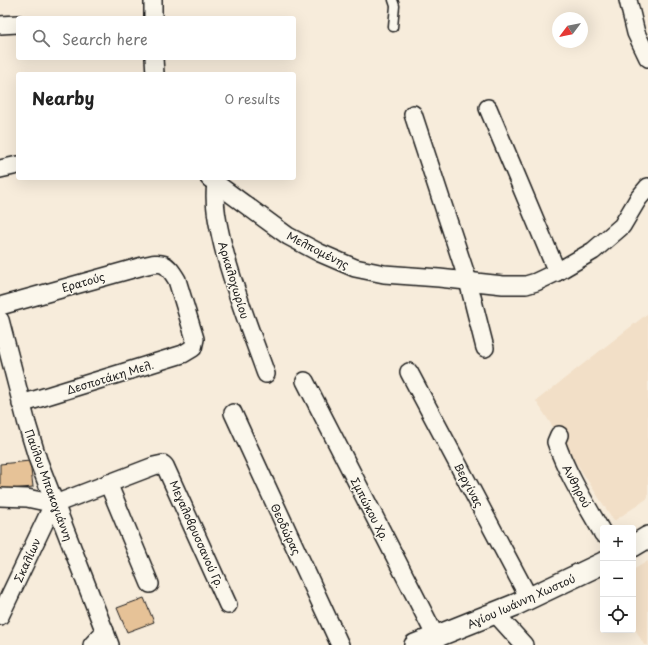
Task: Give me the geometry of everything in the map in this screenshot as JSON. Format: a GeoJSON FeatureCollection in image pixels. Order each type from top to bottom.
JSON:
{"type":"FeatureCollection","features":[{"type":"Feature","properties":{"kind":"street"},"geometry":{"type":"LineString","coordinates":[[153,0],[153,16]]}},
{"type":"Feature","properties":{"kind":"street"},"geometry":{"type":"LineString","coordinates":[[628,0],[636,33],[648,58]]}},
{"type":"Feature","properties":{"kind":"street"},"geometry":{"type":"LineString","coordinates":[[0,25],[16,24]]}},
{"type":"Feature","properties":{"kind":"street"},"geometry":{"type":"LineString","coordinates":[[154,60],[155,72]]}},
{"type":"Feature","properties":{"kind":"street"},"geometry":{"type":"LineString","coordinates":[[488,108],[557,272]]}},
{"type":"Feature","properties":{"kind":"street"},"geometry":{"type":"LineString","coordinates":[[412,114],[468,281],[485,348]]}},
{"type":"Feature","properties":{"kind":"street"},"geometry":{"type":"LineString","coordinates":[[0,169],[16,165]]}},
{"type":"Feature","properties":{"kind":"street","name":"Μελπομένης"},"geometry":{"type":"LineString","coordinates":[[213,180],[288,236],[341,263],[355,268],[384,274],[503,285],[526,285],[541,280],[593,251],[614,235],[622,226],[638,199],[648,187]]}},
{"type":"Feature","properties":{"kind":"street","name":"Αρκαλοχωρίου"},"geometry":{"type":"LineString","coordinates":[[213,180],[215,204],[226,260],[266,374]]}},
{"type":"Feature","properties":{"kind":"street","name":"Ερατούς"},"geometry":{"type":"LineString","coordinates":[[0,306],[158,262],[166,265],[177,280],[194,335],[195,345]]}},
{"type":"Feature","properties":{"kind":"street","name":"Παύλου Μπακογιάννη"},"geometry":{"type":"LineString","coordinates":[[0,320],[21,404],[32,440],[107,638]]}},
{"type":"Feature","properties":{"kind":"street","name":"Δεσποτάκη Μελ."},"geometry":{"type":"LineString","coordinates":[[21,404],[183,354],[191,351],[195,345]]}},
{"type":"Feature","properties":{"kind":"street","name":"Βεργίνας"},"geometry":{"type":"LineString","coordinates":[[409,372],[529,598]]}},
{"type":"Feature","properties":{"kind":"street","name":"Σμπώκου Χρ."},"geometry":{"type":"LineString","coordinates":[[305,381],[436,637]]}},
{"type":"Feature","properties":{"kind":"street","name":"Θεοδώρας"},"geometry":{"type":"LineString","coordinates":[[233,413],[340,645]]}},
{"type":"Feature","properties":{"kind":"street","name":"Ανθηρού"},"geometry":{"type":"LineString","coordinates":[[559,435],[556,442],[560,454],[600,529]]}},
{"type":"Feature","properties":{"kind":"street","name":"Μεγαλοβρυσσανού Γρ."},"geometry":{"type":"LineString","coordinates":[[108,483],[154,466],[163,464],[165,466],[169,471],[228,605]]}},
{"type":"Feature","properties":{"kind":"street"},"geometry":{"type":"LineString","coordinates":[[0,497],[27,498],[55,504],[108,483],[150,584]]}},
{"type":"Feature","properties":{"kind":"street","name":"Σκαλίων"},"geometry":{"type":"LineString","coordinates":[[0,616],[49,513],[55,504]]}},
{"type":"Feature","properties":{"kind":"street","name":"Αγίου Ιωάννη Χωστού"},"geometry":{"type":"LineString","coordinates":[[415,645],[495,613],[600,564]]}},
{"type":"Feature","properties":{"kind":"street"},"geometry":{"type":"LineString","coordinates":[[495,613],[524,645]]}},
{"type":"Feature","properties":{"kind":"street"},"geometry":{"type":"LineString","coordinates":[[92,645],[107,638]]}},
{"type":"Feature","properties":{"kind":"lane"},"geometry":{"type":"LineString","coordinates":[[393,0],[393,27]]}},
{"type":"Feature","properties":{"kind":"shaded area"},"geometry":{"type":"Polygon","coordinates":[[[647,314],[648,498],[614,521],[536,401],[647,314]]]}},
{"type":"Feature","properties":{"kind":"shaded area"},"geometry":{"type":"Polygon","coordinates":[[[648,561],[648,645],[644,645],[636,630],[636,568],[648,561]]]}},
{"type":"Feature","properties":{"kind":"building"},"geometry":{"type":"Polygon","coordinates":[[[30,461],[33,487],[0,490],[0,464],[30,461]]]}},
{"type":"Feature","properties":{"kind":"building"},"geometry":{"type":"Polygon","coordinates":[[[144,598],[154,622],[127,632],[117,608],[144,598]]]}}]}
